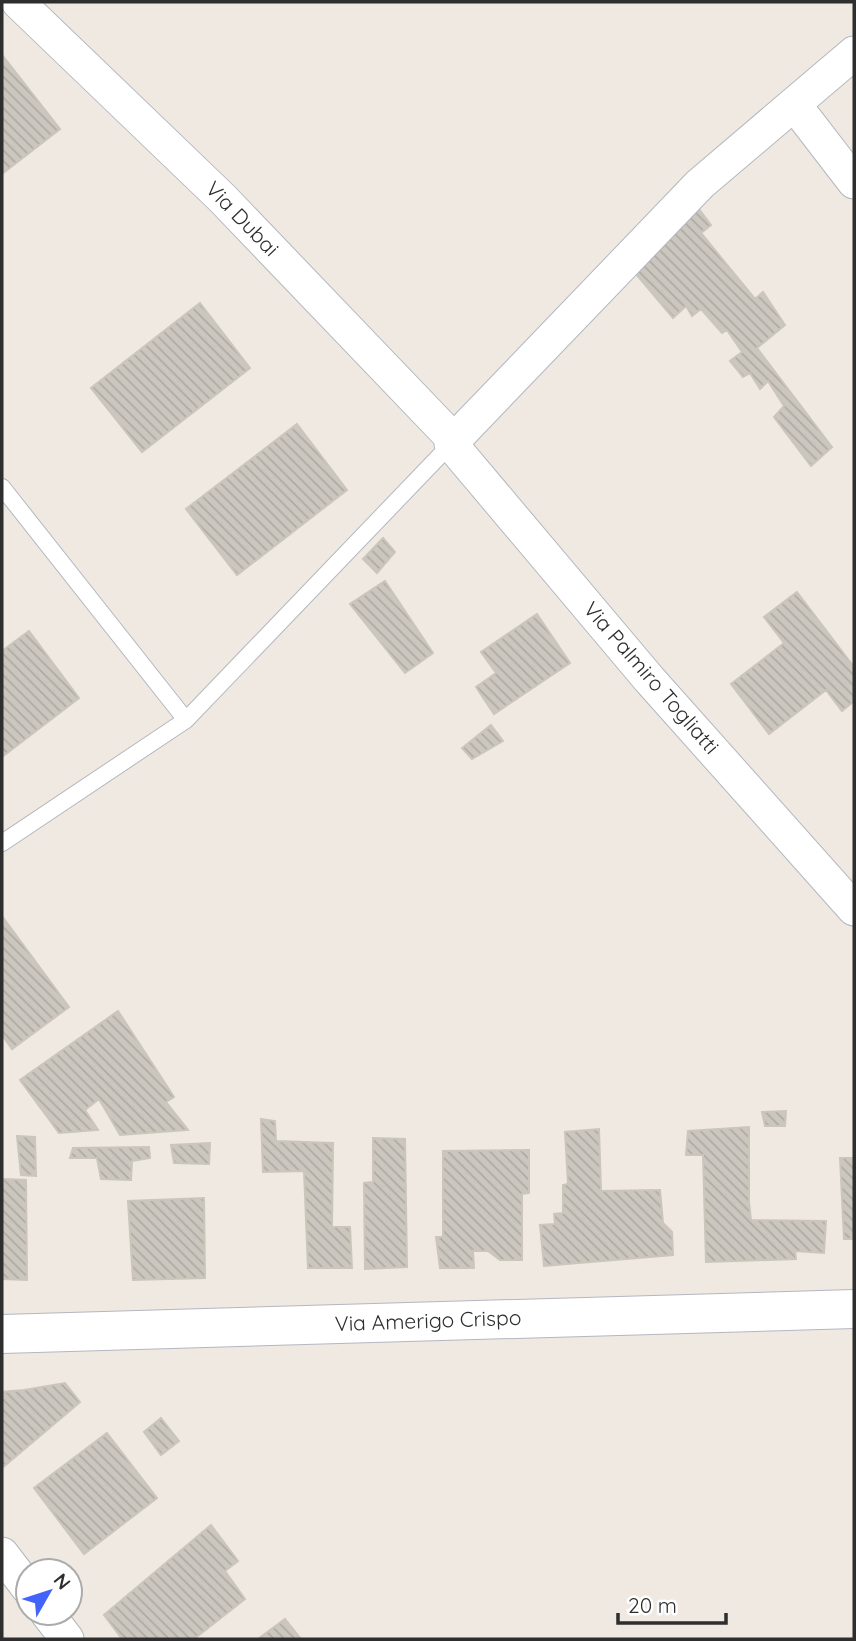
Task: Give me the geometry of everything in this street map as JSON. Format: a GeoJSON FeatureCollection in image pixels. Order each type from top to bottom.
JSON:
{"type":"FeatureCollection","features":[{"type":"Feature","properties":{"kind":"street","name":"Via Dubai"},"geometry":{"type":"LineString","coordinates":[[18,2],[222,198],[453,442]]}},
{"type":"Feature","properties":{"kind":"street"},"geometry":{"type":"LineString","coordinates":[[453,442],[700,184],[854,53]]}},
{"type":"Feature","properties":{"kind":"street"},"geometry":{"type":"LineString","coordinates":[[794,104],[854,182]]}},
{"type":"Feature","properties":{"kind":"street","name":"Via Palmiro Togliatti"},"geometry":{"type":"LineString","coordinates":[[453,442],[649,679],[854,909]]}},
{"type":"Feature","properties":{"kind":"street","name":"Via Amerigo Crispo"},"geometry":{"type":"LineString","coordinates":[[2,1334],[854,1309]]}},
{"type":"Feature","properties":{"kind":"street"},"geometry":{"type":"LineString","coordinates":[[2,1554],[14,1570]]}},
{"type":"Feature","properties":{"kind":"lane"},"geometry":{"type":"LineString","coordinates":[[2,844],[186,720],[453,442]]}},
{"type":"Feature","properties":{"kind":"lane"},"geometry":{"type":"LineString","coordinates":[[2,487],[186,720]]}},
{"type":"Feature","properties":{"kind":"building"},"geometry":{"type":"Polygon","coordinates":[[[2,57],[60,129],[2,174],[2,57]]]}},
{"type":"Feature","properties":{"kind":"building"},"geometry":{"type":"Polygon","coordinates":[[[693,201],[711,225],[701,233],[755,299],[763,292],[785,325],[757,348],[832,447],[811,466],[774,417],[784,406],[768,381],[760,389],[750,373],[743,377],[730,361],[742,352],[727,330],[722,333],[701,309],[692,316],[686,306],[673,318],[631,268],[693,201]]]}},
{"type":"Feature","properties":{"kind":"building"},"geometry":{"type":"Polygon","coordinates":[[[200,303],[250,368],[142,452],[91,388],[200,303]]]}},
{"type":"Feature","properties":{"kind":"building"},"geometry":{"type":"Polygon","coordinates":[[[297,424],[347,490],[237,575],[186,509],[297,424]]]}},
{"type":"Feature","properties":{"kind":"building"},"geometry":{"type":"Polygon","coordinates":[[[383,538],[395,552],[377,573],[363,559],[383,538]]]}},
{"type":"Feature","properties":{"kind":"building"},"geometry":{"type":"Polygon","coordinates":[[[385,581],[433,653],[405,673],[350,604],[385,581]]]}},
{"type":"Feature","properties":{"kind":"building"},"geometry":{"type":"Polygon","coordinates":[[[797,592],[854,667],[854,701],[842,711],[826,690],[769,734],[731,684],[784,643],[764,617],[797,592]]]}},
{"type":"Feature","properties":{"kind":"building"},"geometry":{"type":"Polygon","coordinates":[[[537,614],[570,663],[494,714],[476,687],[496,673],[481,652],[537,614]]]}},
{"type":"Feature","properties":{"kind":"building"},"geometry":{"type":"Polygon","coordinates":[[[29,631],[79,698],[2,757],[2,651],[29,631]]]}},
{"type":"Feature","properties":{"kind":"building"},"geometry":{"type":"Polygon","coordinates":[[[491,725],[503,741],[472,759],[462,748],[491,725]]]}},
{"type":"Feature","properties":{"kind":"building"},"geometry":{"type":"Polygon","coordinates":[[[2,916],[69,1007],[12,1049],[2,1035],[2,916]]]}},
{"type":"Feature","properties":{"kind":"building"},"geometry":{"type":"Polygon","coordinates":[[[118,1011],[174,1097],[166,1102],[188,1130],[120,1135],[99,1099],[85,1110],[98,1130],[59,1133],[20,1080],[118,1011]]]}},
{"type":"Feature","properties":{"kind":"building"},"geometry":{"type":"Polygon","coordinates":[[[786,1111],[785,1126],[765,1126],[762,1112],[786,1111]]]}},
{"type":"Feature","properties":{"kind":"building"},"geometry":{"type":"Polygon","coordinates":[[[261,1119],[275,1121],[276,1141],[333,1143],[332,1227],[350,1227],[352,1268],[308,1268],[304,1171],[263,1172],[261,1119]]]}},
{"type":"Feature","properties":{"kind":"building"},"geometry":{"type":"Polygon","coordinates":[[[749,1127],[751,1220],[826,1221],[824,1253],[795,1251],[796,1259],[706,1262],[703,1155],[686,1155],[688,1131],[749,1127]]]}},
{"type":"Feature","properties":{"kind":"building"},"geometry":{"type":"Polygon","coordinates":[[[599,1129],[601,1191],[660,1190],[663,1223],[672,1232],[673,1255],[544,1266],[540,1225],[555,1224],[554,1214],[563,1213],[563,1185],[568,1184],[565,1132],[599,1129]]]}},
{"type":"Feature","properties":{"kind":"building"},"geometry":{"type":"Polygon","coordinates":[[[17,1136],[35,1137],[36,1176],[21,1175],[17,1136]]]}},
{"type":"Feature","properties":{"kind":"building"},"geometry":{"type":"Polygon","coordinates":[[[373,1138],[405,1139],[407,1267],[365,1269],[364,1183],[373,1182],[373,1138]]]}},
{"type":"Feature","properties":{"kind":"building"},"geometry":{"type":"Polygon","coordinates":[[[210,1143],[209,1164],[174,1163],[171,1145],[210,1143]]]}},
{"type":"Feature","properties":{"kind":"building"},"geometry":{"type":"Polygon","coordinates":[[[149,1147],[150,1158],[132,1161],[131,1180],[101,1179],[97,1158],[70,1158],[73,1148],[149,1147]]]}},
{"type":"Feature","properties":{"kind":"building"},"geometry":{"type":"Polygon","coordinates":[[[529,1150],[529,1193],[522,1194],[522,1260],[500,1260],[488,1251],[473,1251],[474,1268],[440,1268],[436,1237],[443,1237],[443,1151],[529,1150]]]}},
{"type":"Feature","properties":{"kind":"building"},"geometry":{"type":"Polygon","coordinates":[[[840,1158],[854,1158],[854,1239],[844,1239],[840,1158]]]}},
{"type":"Feature","properties":{"kind":"building"},"geometry":{"type":"Polygon","coordinates":[[[2,1179],[26,1180],[27,1280],[2,1279],[2,1179]]]}},
{"type":"Feature","properties":{"kind":"building"},"geometry":{"type":"Polygon","coordinates":[[[204,1198],[205,1278],[133,1280],[128,1201],[204,1198]]]}},
{"type":"Feature","properties":{"kind":"building"},"geometry":{"type":"Polygon","coordinates":[[[65,1383],[80,1402],[2,1468],[2,1392],[65,1383]]]}},
{"type":"Feature","properties":{"kind":"building"},"geometry":{"type":"Polygon","coordinates":[[[161,1418],[179,1441],[161,1455],[144,1432],[161,1418]]]}},
{"type":"Feature","properties":{"kind":"building"},"geometry":{"type":"Polygon","coordinates":[[[107,1433],[157,1498],[84,1554],[34,1488],[107,1433]]]}},
{"type":"Feature","properties":{"kind":"building"},"geometry":{"type":"Polygon","coordinates":[[[211,1525],[238,1561],[225,1571],[245,1599],[194,1639],[122,1639],[104,1615],[211,1525]]]}},
{"type":"Feature","properties":{"kind":"building"},"geometry":{"type":"Polygon","coordinates":[[[285,1619],[301,1639],[258,1639],[285,1619]]]}}]}
